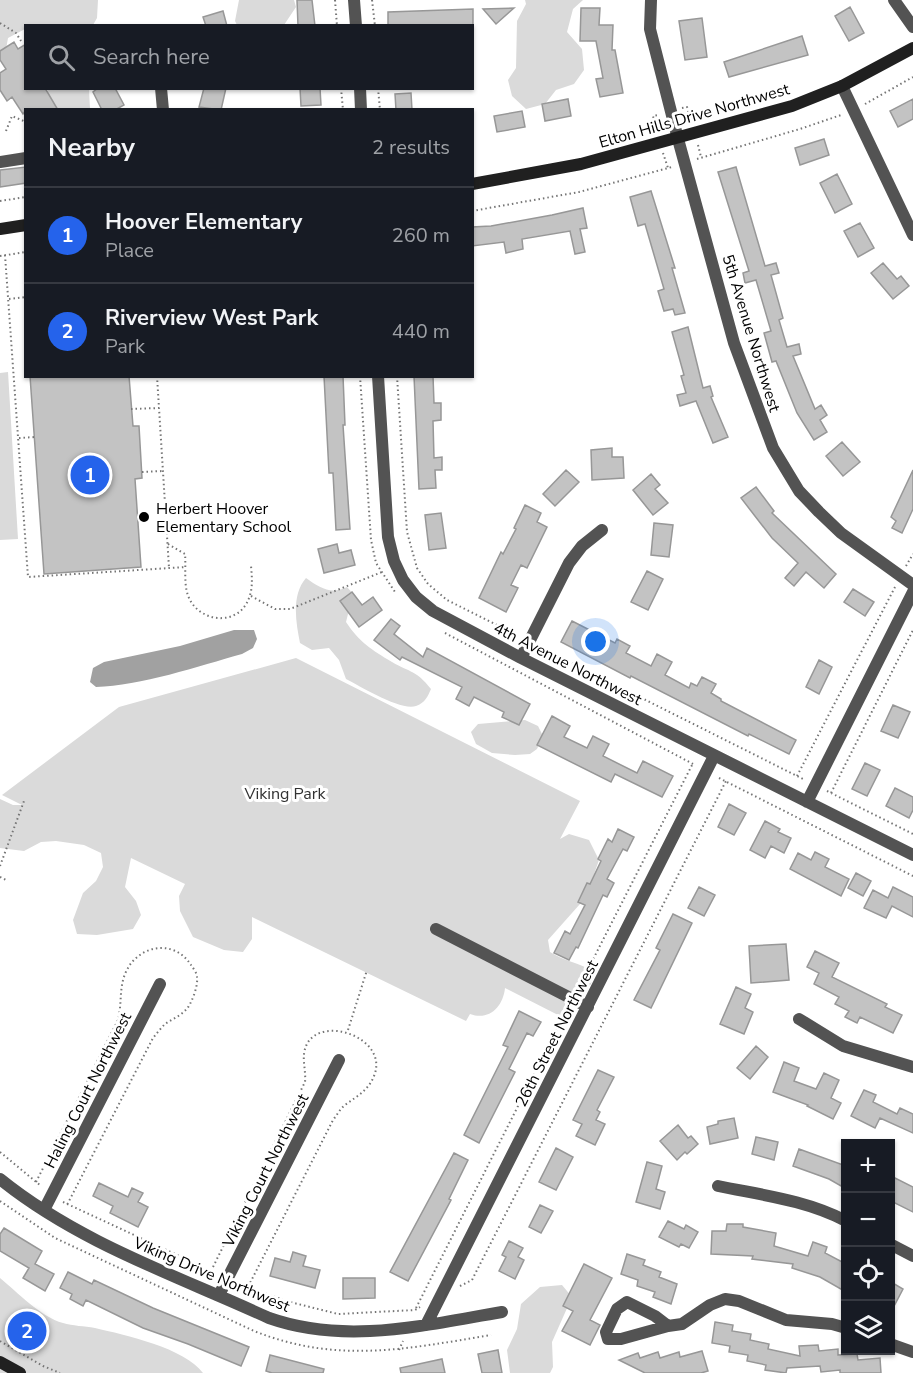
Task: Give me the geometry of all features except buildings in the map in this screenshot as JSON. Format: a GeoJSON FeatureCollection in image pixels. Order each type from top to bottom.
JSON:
{"type":"FeatureCollection","features":[{"type":"Feature","properties":{"kind":"main road","name":"Elton Hills Drive Northwest"},"geometry":{"type":"LineString","coordinates":[[474,184],[581,164],[792,106],[842,86],[913,48]]}},
{"type":"Feature","properties":{"kind":"main road"},"geometry":{"type":"LineString","coordinates":[[0,230],[24,225]]}},
{"type":"Feature","properties":{"kind":"main road"},"geometry":{"type":"LineString","coordinates":[[0,1362],[20,1373]]}},
{"type":"Feature","properties":{"kind":"street"},"geometry":{"type":"LineString","coordinates":[[354,0],[356,24]]}},
{"type":"Feature","properties":{"kind":"street","name":"5th Avenue Northwest"},"geometry":{"type":"LineString","coordinates":[[651,0],[650,28],[678,139],[734,343],[773,448],[799,491],[819,512],[841,533],[913,585]]}},
{"type":"Feature","properties":{"kind":"street"},"geometry":{"type":"LineString","coordinates":[[894,0],[913,27]]}},
{"type":"Feature","properties":{"kind":"street"},"geometry":{"type":"LineString","coordinates":[[842,86],[913,235]]}},
{"type":"Feature","properties":{"kind":"street"},"geometry":{"type":"LineString","coordinates":[[161,90],[163,108]]}},
{"type":"Feature","properties":{"kind":"street"},"geometry":{"type":"LineString","coordinates":[[360,90],[361,108]]}},
{"type":"Feature","properties":{"kind":"street"},"geometry":{"type":"LineString","coordinates":[[0,162],[24,158]]}},
{"type":"Feature","properties":{"kind":"street","name":"4th Avenue Northwest"},"geometry":{"type":"LineString","coordinates":[[378,378],[388,537],[394,561],[403,580],[416,597],[433,611],[521,658],[913,855]]}},
{"type":"Feature","properties":{"kind":"street"},"geometry":{"type":"LineString","coordinates":[[521,658],[569,563],[582,546],[602,530]]}},
{"type":"Feature","properties":{"kind":"street"},"geometry":{"type":"LineString","coordinates":[[807,802],[913,592]]}},
{"type":"Feature","properties":{"kind":"street","name":"26th Street Northwest"},"geometry":{"type":"LineString","coordinates":[[426,1325],[714,756]]}},
{"type":"Feature","properties":{"kind":"street"},"geometry":{"type":"LineString","coordinates":[[436,929],[588,1007]]}},
{"type":"Feature","properties":{"kind":"street","name":"Haling Court Northwest"},"geometry":{"type":"LineString","coordinates":[[44,1210],[160,984]]}},
{"type":"Feature","properties":{"kind":"street"},"geometry":{"type":"LineString","coordinates":[[800,1019],[843,1046],[913,1067]]}},
{"type":"Feature","properties":{"kind":"street","name":"Viking Court Northwest"},"geometry":{"type":"LineString","coordinates":[[219,1295],[339,1060]]}},
{"type":"Feature","properties":{"kind":"street","name":"Viking Drive Northwest"},"geometry":{"type":"LineString","coordinates":[[0,1179],[44,1210],[104,1244],[269,1318],[291,1325],[348,1332],[377,1331],[502,1312]]}},
{"type":"Feature","properties":{"kind":"street"},"geometry":{"type":"LineString","coordinates":[[717,1186],[787,1200],[841,1219]]}},
{"type":"Feature","properties":{"kind":"street"},"geometry":{"type":"LineString","coordinates":[[895,1246],[913,1256]]}},
{"type":"Feature","properties":{"kind":"street"},"geometry":{"type":"LineString","coordinates":[[668,1326],[655,1316],[627,1302],[617,1309],[606,1332],[608,1339],[621,1339],[682,1324],[710,1305],[725,1299],[739,1301],[786,1320],[841,1327]]}},
{"type":"Feature","properties":{"kind":"street"},"geometry":{"type":"LineString","coordinates":[[895,1345],[913,1352]]}},
{"type":"Feature","properties":{"kind":"path"},"geometry":{"type":"LineString","coordinates":[[334,0],[337,24]]}},
{"type":"Feature","properties":{"kind":"path"},"geometry":{"type":"LineString","coordinates":[[372,0],[375,24]]}},
{"type":"Feature","properties":{"kind":"path"},"geometry":{"type":"LineString","coordinates":[[0,23],[16,33],[21,41]]}},
{"type":"Feature","properties":{"kind":"path"},"geometry":{"type":"LineString","coordinates":[[869,103],[913,77]]}},
{"type":"Feature","properties":{"kind":"path"},"geometry":{"type":"LineString","coordinates":[[341,90],[343,108]]}},
{"type":"Feature","properties":{"kind":"path"},"geometry":{"type":"LineString","coordinates":[[378,90],[380,108]]}},
{"type":"Feature","properties":{"kind":"path"},"geometry":{"type":"LineString","coordinates":[[6,131],[12,116],[24,121]]}},
{"type":"Feature","properties":{"kind":"path"},"geometry":{"type":"LineString","coordinates":[[701,158],[837,117]]}},
{"type":"Feature","properties":{"kind":"path"},"geometry":{"type":"LineString","coordinates":[[474,211],[579,192],[668,168]]}},
{"type":"Feature","properties":{"kind":"path"},"geometry":{"type":"LineString","coordinates":[[0,201],[24,197]]}},
{"type":"Feature","properties":{"kind":"path"},"geometry":{"type":"LineString","coordinates":[[0,256],[24,252]]}},
{"type":"Feature","properties":{"kind":"path"},"geometry":{"type":"LineString","coordinates":[[5,255],[28,577],[186,567]]}},
{"type":"Feature","properties":{"kind":"path"},"geometry":{"type":"LineString","coordinates":[[9,298],[24,297]]}},
{"type":"Feature","properties":{"kind":"path"},"geometry":{"type":"LineString","coordinates":[[157,378],[169,568]]}},
{"type":"Feature","properties":{"kind":"path"},"geometry":{"type":"LineString","coordinates":[[360,378],[371,540],[376,563]]}},
{"type":"Feature","properties":{"kind":"path"},"geometry":{"type":"LineString","coordinates":[[397,378],[407,531],[417,568],[428,584],[447,600],[797,776],[892,592]]}},
{"type":"Feature","properties":{"kind":"path"},"geometry":{"type":"LineString","coordinates":[[131,409],[159,408]]}},
{"type":"Feature","properties":{"kind":"path"},"geometry":{"type":"LineString","coordinates":[[19,438],[35,437]]}},
{"type":"Feature","properties":{"kind":"path"},"geometry":{"type":"LineString","coordinates":[[142,472],[163,471]]}},
{"type":"Feature","properties":{"kind":"path"},"geometry":{"type":"LineString","coordinates":[[168,544],[185,554],[186,591],[193,606],[206,615],[223,620],[236,614],[249,601],[252,586],[251,566]]}},
{"type":"Feature","properties":{"kind":"path"},"geometry":{"type":"LineString","coordinates":[[913,554],[910,559],[913,561]]}},
{"type":"Feature","properties":{"kind":"path"},"geometry":{"type":"LineString","coordinates":[[250,595],[275,609],[290,609],[382,572]]}},
{"type":"Feature","properties":{"kind":"path"},"geometry":{"type":"LineString","coordinates":[[913,630],[831,792],[913,834]]}},
{"type":"Feature","properties":{"kind":"path"},"geometry":{"type":"LineString","coordinates":[[248,1287],[285,1301],[338,1314],[415,1310],[693,765]]}},
{"type":"Feature","properties":{"kind":"path"},"geometry":{"type":"LineString","coordinates":[[472,1280],[726,781],[913,876]]}},
{"type":"Feature","properties":{"kind":"path"},"geometry":{"type":"LineString","coordinates":[[0,866],[24,801]]}},
{"type":"Feature","properties":{"kind":"path"},"geometry":{"type":"LineString","coordinates":[[0,877],[6,880]]}},
{"type":"Feature","properties":{"kind":"path"},"geometry":{"type":"LineString","coordinates":[[347,1031],[367,970]]}},
{"type":"Feature","properties":{"kind":"path"},"geometry":{"type":"LineString","coordinates":[[0,1152],[36,1182]]}},
{"type":"Feature","properties":{"kind":"path"},"geometry":{"type":"LineString","coordinates":[[67,1205],[211,1271]]}},
{"type":"Feature","properties":{"kind":"path"},"geometry":{"type":"LineString","coordinates":[[399,1350],[491,1335]]}},
{"type":"Feature","properties":{"kind":"path"},"geometry":{"type":"LineString","coordinates":[[0,1341],[43,1366],[60,1373]]}},
{"type":"Feature","properties":{"kind":"green space"},"geometry":{"type":"Polygon","coordinates":[[[0,0],[98,0],[97,18],[94,24],[24,24],[24,30],[8,38],[5,55],[0,57],[0,0]]]}},
{"type":"Feature","properties":{"kind":"green space"},"geometry":{"type":"Polygon","coordinates":[[[239,0],[294,0],[296,7],[285,24],[236,24],[235,21],[239,0]]]}},
{"type":"Feature","properties":{"kind":"green space"},"geometry":{"type":"Polygon","coordinates":[[[525,0],[583,0],[573,9],[567,32],[582,49],[584,70],[574,84],[556,90],[545,104],[526,109],[512,96],[508,80],[516,68],[517,21],[526,4],[525,0]]]}},
{"type":"Feature","properties":{"kind":"green space"},"geometry":{"type":"Polygon","coordinates":[[[48,90],[89,90],[90,108],[49,108],[48,90]]]}},
{"type":"Feature","properties":{"kind":"green space"},"geometry":{"type":"Polygon","coordinates":[[[8,372],[18,539],[0,540],[0,373],[8,372]]]}},
{"type":"Feature","properties":{"kind":"green space"},"geometry":{"type":"Polygon","coordinates":[[[306,578],[326,589],[336,590],[347,587],[355,596],[346,622],[366,645],[417,675],[426,683],[431,689],[424,701],[419,705],[409,707],[381,697],[346,679],[339,660],[329,648],[312,650],[300,643],[296,601],[306,578]]]}},
{"type":"Feature","properties":{"kind":"green space","name":"Viking Park"},"geometry":{"type":"Polygon","coordinates":[[[296,658],[580,801],[560,839],[569,834],[589,840],[599,860],[580,904],[548,940],[550,952],[594,972],[591,984],[584,992],[574,990],[560,1016],[505,988],[504,995],[494,1011],[483,1016],[470,1014],[466,1021],[252,917],[252,939],[243,952],[224,950],[193,937],[180,911],[179,896],[185,884],[131,858],[125,887],[136,901],[141,915],[133,929],[97,935],[77,934],[73,920],[83,893],[96,881],[103,867],[101,853],[84,845],[56,841],[41,842],[24,851],[0,848],[0,799],[13,805],[22,805],[2,795],[119,707],[296,658]]]}},
{"type":"Feature","properties":{"kind":"green space"},"geometry":{"type":"Polygon","coordinates":[[[525,720],[538,726],[543,736],[537,749],[530,754],[492,753],[476,744],[471,732],[478,724],[525,720]]]}},
{"type":"Feature","properties":{"kind":"green space"},"geometry":{"type":"Polygon","coordinates":[[[0,1278],[30,1304],[55,1320],[154,1344],[183,1356],[203,1373],[0,1373],[0,1278]]]}},
{"type":"Feature","properties":{"kind":"green space"},"geometry":{"type":"Polygon","coordinates":[[[562,1285],[572,1297],[552,1342],[553,1367],[550,1373],[510,1373],[507,1350],[517,1329],[521,1304],[540,1287],[562,1285]]]}},
{"type":"Feature","properties":{"kind":"shaded area"},"geometry":{"type":"Polygon","coordinates":[[[234,630],[254,630],[257,639],[253,648],[242,654],[131,683],[96,687],[90,682],[93,668],[104,662],[180,646],[234,630]]]}},
{"type":"Feature","properties":{"kind":"place","name":"Hoover Elementary"},"geometry":{"type":"Point","coordinates":[90,475]}},
{"type":"Feature","properties":{"kind":"place","name":"Herbert Hoover Elementary School"},"geometry":{"type":"Point","coordinates":[144,517]}},
{"type":"Feature","properties":{"kind":"place","name":"Riverview West Park"},"geometry":{"type":"Point","coordinates":[27,1331]}}]}
